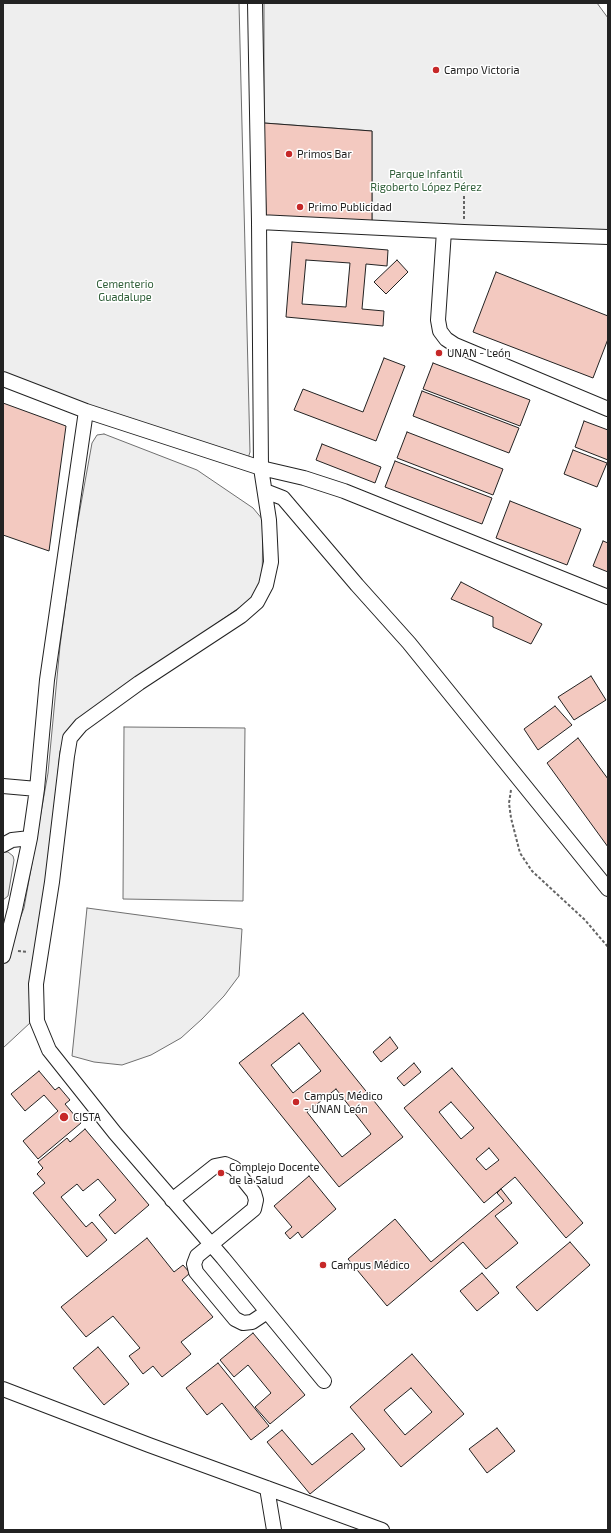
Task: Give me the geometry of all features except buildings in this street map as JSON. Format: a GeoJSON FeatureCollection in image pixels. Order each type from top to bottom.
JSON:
{"type":"FeatureCollection","features":[{"type":"Feature","properties":{"kind":"street"},"geometry":{"type":"LineString","coordinates":[[255,3],[261,468],[269,520],[271,562],[266,585],[257,602],[241,616],[139,683],[94,715],[81,725],[70,738],[66,756],[52,882],[36,984],[37,1021],[49,1050],[115,1133],[211,1244],[324,1381]]}},
{"type":"Feature","properties":{"kind":"street"},"geometry":{"type":"LineString","coordinates":[[259,222],[444,232],[608,237]]}},
{"type":"Feature","properties":{"kind":"street"},"geometry":{"type":"LineString","coordinates":[[444,232],[438,320],[440,331],[446,339],[455,345],[608,409]]}},
{"type":"Feature","properties":{"kind":"street"},"geometry":{"type":"LineString","coordinates":[[3,379],[86,411],[261,468],[304,478],[344,491],[608,597]]}},
{"type":"Feature","properties":{"kind":"street"},"geometry":{"type":"LineString","coordinates":[[4,953],[9,908],[30,838],[37,789],[47,680],[86,411]]}},
{"type":"Feature","properties":{"kind":"street"},"geometry":{"type":"LineString","coordinates":[[265,491],[283,498],[357,585],[409,643],[608,889]]}},
{"type":"Feature","properties":{"kind":"street"},"geometry":{"type":"LineString","coordinates":[[3,786],[37,789]]}},
{"type":"Feature","properties":{"kind":"street"},"geometry":{"type":"LineString","coordinates":[[3,845],[12,840],[30,838]]}},
{"type":"Feature","properties":{"kind":"street"},"geometry":{"type":"LineString","coordinates":[[172,1200],[215,1166],[225,1164],[234,1168],[254,1193],[256,1200],[254,1209],[197,1256],[194,1264],[196,1272],[235,1319],[243,1323],[252,1322],[267,1312]]}},
{"type":"Feature","properties":{"kind":"street"},"geometry":{"type":"LineString","coordinates":[[3,1390],[382,1530]]}},
{"type":"Feature","properties":{"kind":"street"},"geometry":{"type":"LineString","coordinates":[[267,1488],[274,1530]]}},
{"type":"Feature","properties":{"kind":"path"},"geometry":{"type":"LineString","coordinates":[[464,195],[464,232]]}},
{"type":"Feature","properties":{"kind":"path"},"geometry":{"type":"LineString","coordinates":[[516,775],[511,789],[509,803],[511,818],[520,853],[532,871],[585,920],[608,947]]}},
{"type":"Feature","properties":{"kind":"path"},"geometry":{"type":"LineString","coordinates":[[4,953],[41,954]]}},
{"type":"Feature","properties":{"kind":"green space","name":"Cementerio Guadalupe"},"geometry":{"type":"Polygon","coordinates":[[[3,3],[239,3],[250,452],[246,465],[3,373],[3,3]]]}},
{"type":"Feature","properties":{"kind":"green space","name":"Campo Victoria"},"geometry":{"type":"Polygon","coordinates":[[[264,3],[597,3],[608,18],[608,234],[372,223],[372,131],[264,123],[264,3]]]}},
{"type":"Feature","properties":{"kind":"green space"},"geometry":{"type":"Polygon","coordinates":[[[104,434],[197,470],[253,508],[263,520],[262,584],[249,601],[74,722],[60,751],[51,851],[31,1022],[3,1048],[3,964],[24,908],[48,773],[60,646],[73,548],[92,443],[97,435],[104,434]]]}},
{"type":"Feature","properties":{"kind":"green space"},"geometry":{"type":"Polygon","coordinates":[[[124,727],[245,728],[243,901],[123,899],[124,727]]]}},
{"type":"Feature","properties":{"kind":"green space"},"geometry":{"type":"Polygon","coordinates":[[[3,852],[8,852],[13,856],[14,860],[8,896],[3,900],[3,852]]]}},
{"type":"Feature","properties":{"kind":"green space"},"geometry":{"type":"Polygon","coordinates":[[[87,908],[242,929],[239,976],[224,996],[181,1038],[151,1055],[122,1065],[94,1062],[72,1056],[87,908]]]}},
{"type":"Feature","properties":{"kind":"place","name":"Campo Victoria"},"geometry":{"type":"Point","coordinates":[436,70]}},
{"type":"Feature","properties":{"kind":"place","name":"Primos Bar"},"geometry":{"type":"Point","coordinates":[289,154]}},
{"type":"Feature","properties":{"kind":"place","name":"Primo Publicidad"},"geometry":{"type":"Point","coordinates":[300,207]}},
{"type":"Feature","properties":{"kind":"place","name":"UNAN - León"},"geometry":{"type":"Point","coordinates":[439,353]}},
{"type":"Feature","properties":{"kind":"place","name":"Campus Médico - UNAN León"},"geometry":{"type":"Point","coordinates":[296,1102]}},
{"type":"Feature","properties":{"kind":"place","name":"CISTA"},"geometry":{"type":"Point","coordinates":[64,1117]}},
{"type":"Feature","properties":{"kind":"place","name":"Complejo Docente de la Salud"},"geometry":{"type":"Point","coordinates":[221,1173]}},
{"type":"Feature","properties":{"kind":"place","name":"Campus Médico"},"geometry":{"type":"Point","coordinates":[323,1265]}},
{"type":"Feature","properties":{"kind":"park label","name":"Parque Infantil Rigoberto López Pérez"},"geometry":{"type":"Point","coordinates":[426,180]}}]}
